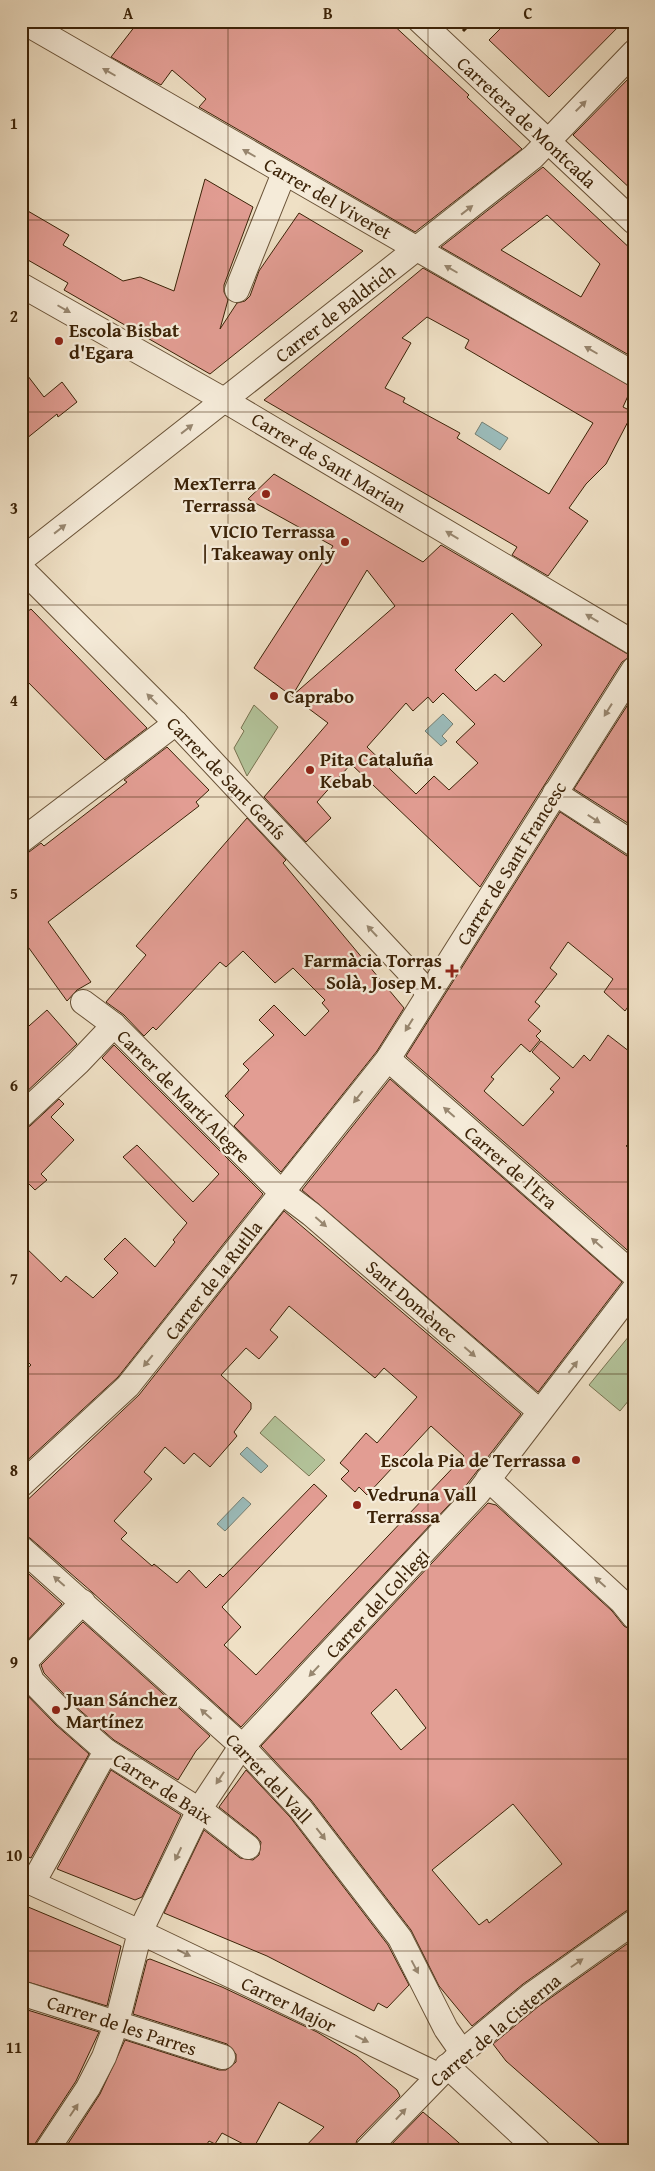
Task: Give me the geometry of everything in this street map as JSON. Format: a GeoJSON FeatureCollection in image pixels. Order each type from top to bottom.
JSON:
{"type":"FeatureCollection","features":[{"type":"Feature","properties":{"kind":"street","name":"Carrer del Viveret"},"geometry":{"type":"LineString","coordinates":[[22,21],[416,250],[634,374]]}},
{"type":"Feature","properties":{"kind":"street","name":"Carretera de Montcada"},"geometry":{"type":"LineString","coordinates":[[420,21],[634,222]]}},
{"type":"Feature","properties":{"kind":"street","name":"Carrer de Baldrich"},"geometry":{"type":"LineString","coordinates":[[21,560],[533,157],[634,52]]}},
{"type":"Feature","properties":{"kind":"street"},"geometry":{"type":"LineString","coordinates":[[237,290],[284,173]]}},
{"type":"Feature","properties":{"kind":"street","name":"Carrer de Sant Marian"},"geometry":{"type":"LineString","coordinates":[[21,285],[224,400],[634,643]]}},
{"type":"Feature","properties":{"kind":"street","name":"Carrer de Sant Genís"},"geometry":{"type":"LineString","coordinates":[[21,568],[176,723],[429,993]]}},
{"type":"Feature","properties":{"kind":"street","name":"Carrer de Sant Francesc"},"geometry":{"type":"LineString","coordinates":[[388,1058],[634,669]]}},
{"type":"Feature","properties":{"kind":"street"},"geometry":{"type":"LineString","coordinates":[[21,841],[176,723]]}},
{"type":"Feature","properties":{"kind":"street"},"geometry":{"type":"LineString","coordinates":[[555,794],[634,844]]}},
{"type":"Feature","properties":{"kind":"street","name":"Carrer de Martí Alegre"},"geometry":{"type":"LineString","coordinates":[[83,1002],[114,1025],[283,1192]]}},
{"type":"Feature","properties":{"kind":"street"},"geometry":{"type":"LineString","coordinates":[[21,1116],[78,1063],[114,1025]]}},
{"type":"Feature","properties":{"kind":"street","name":"Carrer de la Rutlla"},"geometry":{"type":"LineString","coordinates":[[21,1485],[128,1386],[388,1058]]}},
{"type":"Feature","properties":{"kind":"street","name":"Carrer de l'Era"},"geometry":{"type":"LineString","coordinates":[[388,1058],[634,1275]]}},
{"type":"Feature","properties":{"kind":"street","name":"Sant Domènec"},"geometry":{"type":"LineString","coordinates":[[283,1192],[541,1408]]}},
{"type":"Feature","properties":{"kind":"street","name":"Carrer del Col·legi"},"geometry":{"type":"LineString","coordinates":[[47,2150],[88,2088],[110,2043],[146,1927],[199,1810],[242,1746],[250,1740],[398,1581],[488,1480],[541,1408],[634,1289]]}},
{"type":"Feature","properties":{"kind":"street"},"geometry":{"type":"LineString","coordinates":[[488,1480],[622,1602],[634,1617]]}},
{"type":"Feature","properties":{"kind":"street","name":"Carrer del Vall"},"geometry":{"type":"LineString","coordinates":[[21,1548],[242,1746],[300,1808],[400,1938],[446,2029],[449,2064]]}},
{"type":"Feature","properties":{"kind":"street"},"geometry":{"type":"LineString","coordinates":[[23,1663],[83,1602]]}},
{"type":"Feature","properties":{"kind":"street","name":"Carrer de Baix"},"geometry":{"type":"LineString","coordinates":[[23,1663],[32,1681],[64,1715],[106,1751],[199,1810],[248,1847]]}},
{"type":"Feature","properties":{"kind":"street"},"geometry":{"type":"LineString","coordinates":[[27,1880],[106,1751]]}},
{"type":"Feature","properties":{"kind":"street","name":"Carrer Major"},"geometry":{"type":"LineString","coordinates":[[27,1880],[146,1927],[449,2064]]}},
{"type":"Feature","properties":{"kind":"street","name":"Carrer de la Cisterna"},"geometry":{"type":"LineString","coordinates":[[367,2150],[449,2064],[531,1995],[634,1922]]}},
{"type":"Feature","properties":{"kind":"street","name":"Carrer de les Parres"},"geometry":{"type":"LineString","coordinates":[[21,1993],[223,2057]]}},
{"type":"Feature","properties":{"kind":"street"},"geometry":{"type":"LineString","coordinates":[[449,2064],[538,2150]]}},
{"type":"Feature","properties":{"kind":"green space"},"geometry":{"type":"Polygon","coordinates":[[[254,705],[278,727],[247,776],[234,748],[244,731],[241,728],[254,705]]]}},
{"type":"Feature","properties":{"kind":"green space"},"geometry":{"type":"Polygon","coordinates":[[[634,1330],[634,1394],[620,1411],[589,1385],[634,1330]]]}},
{"type":"Feature","properties":{"kind":"green space"},"geometry":{"type":"Polygon","coordinates":[[[275,1416],[325,1460],[309,1476],[260,1433],[275,1416]]]}},
{"type":"Feature","properties":{"kind":"water"},"geometry":{"type":"Polygon","coordinates":[[[482,422],[508,438],[500,450],[475,434],[482,422]]]}},
{"type":"Feature","properties":{"kind":"water"},"geometry":{"type":"Polygon","coordinates":[[[443,714],[453,724],[442,736],[447,741],[441,746],[425,731],[443,714]]]}},
{"type":"Feature","properties":{"kind":"water"},"geometry":{"type":"Polygon","coordinates":[[[247,1447],[268,1466],[261,1473],[240,1454],[247,1447]]]}},
{"type":"Feature","properties":{"kind":"water"},"geometry":{"type":"Polygon","coordinates":[[[243,1497],[251,1504],[225,1531],[217,1524],[243,1497]]]}},
{"type":"Feature","properties":{"kind":"building"},"geometry":{"type":"Polygon","coordinates":[[[139,21],[389,21],[469,95],[467,97],[522,149],[415,232],[199,107],[206,99],[172,70],[161,85],[111,57],[139,21]]]}},
{"type":"Feature","properties":{"kind":"building"},"geometry":{"type":"Polygon","coordinates":[[[508,21],[624,21],[549,97],[489,40],[508,21]]]}},
{"type":"Feature","properties":{"kind":"building"},"geometry":{"type":"Polygon","coordinates":[[[634,73],[634,192],[573,135],[634,73]]]}},
{"type":"Feature","properties":{"kind":"building"},"geometry":{"type":"Polygon","coordinates":[[[543,167],[634,252],[634,358],[441,247],[543,167]],[[547,215],[501,250],[581,297],[600,264],[547,215]]]}},
{"type":"Feature","properties":{"kind":"building"},"geometry":{"type":"Polygon","coordinates":[[[205,179],[253,207],[224,285],[224,292],[228,300],[220,329],[237,303],[245,301],[250,296],[259,271],[299,213],[363,251],[210,374],[64,290],[68,283],[21,256],[21,207],[69,235],[63,245],[123,281],[140,277],[174,291],[205,179]]]}},
{"type":"Feature","properties":{"kind":"building"},"geometry":{"type":"Polygon","coordinates":[[[423,268],[632,387],[623,407],[633,412],[606,464],[586,484],[569,508],[588,521],[548,576],[512,555],[517,547],[264,400],[423,268]],[[427,317],[402,338],[411,343],[385,388],[405,398],[403,402],[460,433],[457,438],[549,494],[593,423],[465,348],[469,340],[427,317]]]}},
{"type":"Feature","properties":{"kind":"building"},"geometry":{"type":"Polygon","coordinates":[[[21,367],[44,397],[62,382],[77,402],[58,417],[57,414],[21,443],[21,367]]]}},
{"type":"Feature","properties":{"kind":"building"},"geometry":{"type":"Polygon","coordinates":[[[274,474],[423,562],[441,545],[631,656],[622,662],[480,887],[351,764],[317,802],[331,818],[306,842],[264,797],[328,723],[254,668],[333,546],[248,499],[274,474]],[[367,570],[292,696],[395,606],[367,570]],[[512,613],[455,670],[476,691],[495,674],[504,682],[542,645],[512,613]],[[443,693],[433,703],[428,697],[413,711],[406,703],[367,747],[416,794],[434,776],[449,790],[478,763],[456,742],[475,724],[443,693]]]}},
{"type":"Feature","properties":{"kind":"building"},"geometry":{"type":"Polygon","coordinates":[[[31,609],[147,728],[105,760],[21,675],[21,616],[31,609]]]}},
{"type":"Feature","properties":{"kind":"building"},"geometry":{"type":"Polygon","coordinates":[[[634,695],[634,827],[574,789],[634,695]]]}},
{"type":"Feature","properties":{"kind":"building"},"geometry":{"type":"Polygon","coordinates":[[[167,747],[209,790],[196,802],[199,806],[48,922],[91,982],[77,990],[67,1001],[21,937],[21,854],[29,852],[41,843],[44,846],[127,782],[124,780],[167,747]]]}},
{"type":"Feature","properties":{"kind":"building"},"geometry":{"type":"Polygon","coordinates":[[[560,812],[627,856],[634,858],[634,998],[625,1011],[604,992],[613,979],[568,942],[550,968],[557,974],[535,1002],[540,1006],[528,1020],[541,1031],[536,1036],[540,1040],[530,1052],[521,1044],[491,1077],[494,1079],[484,1091],[523,1126],[554,1092],[550,1089],[560,1078],[532,1052],[541,1041],[573,1068],[584,1055],[590,1061],[608,1035],[634,1055],[634,1139],[626,1146],[634,1151],[634,1256],[406,1056],[560,812]]]}},
{"type":"Feature","properties":{"kind":"building"},"geometry":{"type":"Polygon","coordinates":[[[247,818],[286,860],[283,863],[404,1008],[377,1051],[281,1172],[234,1126],[244,1115],[225,1096],[249,1070],[243,1064],[274,1035],[259,1020],[274,1005],[305,1036],[329,1011],[322,1003],[325,1000],[293,968],[275,983],[243,951],[226,967],[220,962],[156,1030],[153,1027],[144,1036],[124,1015],[106,1002],[146,955],[136,946],[247,818]]]}},
{"type":"Feature","properties":{"kind":"building"},"geometry":{"type":"Polygon","coordinates":[[[47,1010],[77,1044],[21,1097],[21,1033],[47,1010]]]}},
{"type":"Feature","properties":{"kind":"building"},"geometry":{"type":"Polygon","coordinates":[[[114,1045],[263,1194],[118,1377],[21,1466],[21,1374],[31,1365],[21,1355],[21,1351],[29,1342],[21,1334],[21,1243],[61,1282],[66,1276],[93,1298],[118,1273],[104,1259],[125,1238],[155,1267],[187,1223],[123,1157],[137,1145],[193,1202],[219,1174],[102,1058],[114,1045]]]}},
{"type":"Feature","properties":{"kind":"building"},"geometry":{"type":"Polygon","coordinates":[[[390,1079],[622,1282],[538,1392],[302,1190],[390,1079]]]}},
{"type":"Feature","properties":{"kind":"building"},"geometry":{"type":"Polygon","coordinates":[[[59,1099],[64,1104],[51,1117],[74,1140],[41,1174],[47,1180],[35,1190],[21,1176],[21,1129],[30,1126],[59,1099]]]}},
{"type":"Feature","properties":{"kind":"building"},"geometry":{"type":"Polygon","coordinates":[[[284,1211],[521,1414],[461,1492],[241,1727],[92,1592],[30,1538],[21,1535],[21,1506],[139,1395],[284,1211]],[[289,1306],[270,1330],[278,1337],[259,1359],[246,1348],[221,1375],[251,1403],[251,1409],[234,1432],[237,1436],[210,1467],[194,1453],[184,1464],[165,1447],[144,1472],[152,1479],[114,1521],[127,1533],[121,1539],[152,1566],[154,1564],[177,1583],[189,1570],[206,1588],[220,1574],[223,1577],[314,1484],[327,1496],[222,1607],[241,1627],[224,1645],[256,1675],[464,1456],[431,1426],[367,1495],[359,1487],[355,1492],[341,1479],[349,1471],[340,1463],[366,1433],[377,1443],[417,1397],[384,1368],[375,1378],[289,1306]]]}},
{"type":"Feature","properties":{"kind":"building"},"geometry":{"type":"Polygon","coordinates":[[[488,1503],[496,1505],[612,1611],[624,1626],[634,1632],[634,1908],[626,1911],[523,1984],[472,2026],[439,1986],[411,1930],[311,1800],[261,1746],[488,1503]],[[396,1689],[371,1713],[401,1750],[426,1728],[396,1689]],[[513,1804],[432,1870],[479,1925],[487,1919],[489,1923],[562,1864],[513,1804]]]}},
{"type":"Feature","properties":{"kind":"building"},"geometry":{"type":"Polygon","coordinates":[[[21,1567],[62,1604],[22,1646],[21,1646],[21,1567]]]}},
{"type":"Feature","properties":{"kind":"building"},"geometry":{"type":"Polygon","coordinates":[[[83,1622],[210,1736],[196,1751],[178,1780],[114,1740],[74,1705],[44,1673],[41,1665],[83,1622]]]}},
{"type":"Feature","properties":{"kind":"building"},"geometry":{"type":"Polygon","coordinates":[[[21,1689],[56,1725],[89,1754],[31,1858],[21,1854],[21,1689]]]}},
{"type":"Feature","properties":{"kind":"building"},"geometry":{"type":"Polygon","coordinates":[[[111,1770],[181,1815],[142,1897],[135,1900],[57,1869],[111,1770]]]}},
{"type":"Feature","properties":{"kind":"building"},"geometry":{"type":"Polygon","coordinates":[[[246,1770],[290,1817],[388,1945],[409,1985],[387,2008],[378,2003],[374,2011],[267,1956],[164,1913],[204,1830],[240,1858],[253,1860],[259,1855],[261,1842],[257,1837],[219,1807],[246,1770]]]}},
{"type":"Feature","properties":{"kind":"building"},"geometry":{"type":"Polygon","coordinates":[[[21,1904],[121,1946],[107,2006],[21,1980],[21,1904]]]}},
{"type":"Feature","properties":{"kind":"building"},"geometry":{"type":"Polygon","coordinates":[[[634,1939],[634,2145],[626,2150],[607,2150],[506,2061],[493,2044],[539,2006],[634,1939]]]}},
{"type":"Feature","properties":{"kind":"building"},"geometry":{"type":"Polygon","coordinates":[[[150,1959],[222,1987],[317,2032],[357,2056],[397,2090],[400,2096],[357,2140],[354,2150],[302,2150],[324,2127],[279,2102],[253,2149],[222,2133],[215,2144],[209,2141],[203,2150],[64,2150],[100,2094],[125,2040],[219,2070],[226,2070],[236,2062],[236,2054],[227,2044],[133,2014],[147,1960],[150,1959]]]}},
{"type":"Feature","properties":{"kind":"building"},"geometry":{"type":"Polygon","coordinates":[[[21,2008],[99,2032],[76,2081],[36,2142],[33,2150],[21,2150],[21,2008]]]}},
{"type":"Feature","properties":{"kind":"building"},"geometry":{"type":"Polygon","coordinates":[[[423,2112],[449,2134],[467,2150],[386,2150],[423,2112]]]}},
{"type":"Feature","properties":{"kind":"place","name":"Escola Bisbat d'Egara"},"geometry":{"type":"Point","coordinates":[59,341]}},
{"type":"Feature","properties":{"kind":"place","name":"MexTerra Terrassa"},"geometry":{"type":"Point","coordinates":[266,494]}},
{"type":"Feature","properties":{"kind":"place","name":"VICIO Terrassa | Takeaway only"},"geometry":{"type":"Point","coordinates":[345,542]}},
{"type":"Feature","properties":{"kind":"place","name":"Caprabo"},"geometry":{"type":"Point","coordinates":[274,696]}},
{"type":"Feature","properties":{"kind":"place","name":"Pita Cataluña Kebab"},"geometry":{"type":"Point","coordinates":[310,770]}},
{"type":"Feature","properties":{"kind":"place","name":"Farmàcia Torras Solà, Josep M."},"geometry":{"type":"Point","coordinates":[452,971]}},
{"type":"Feature","properties":{"kind":"place","name":"Escola Pia de Terrassa"},"geometry":{"type":"Point","coordinates":[576,1460]}},
{"type":"Feature","properties":{"kind":"place","name":"Vedruna Vall Terrassa"},"geometry":{"type":"Point","coordinates":[357,1505]}},
{"type":"Feature","properties":{"kind":"place","name":"Juan Sánchez Martínez"},"geometry":{"type":"Point","coordinates":[56,1710]}}]}
